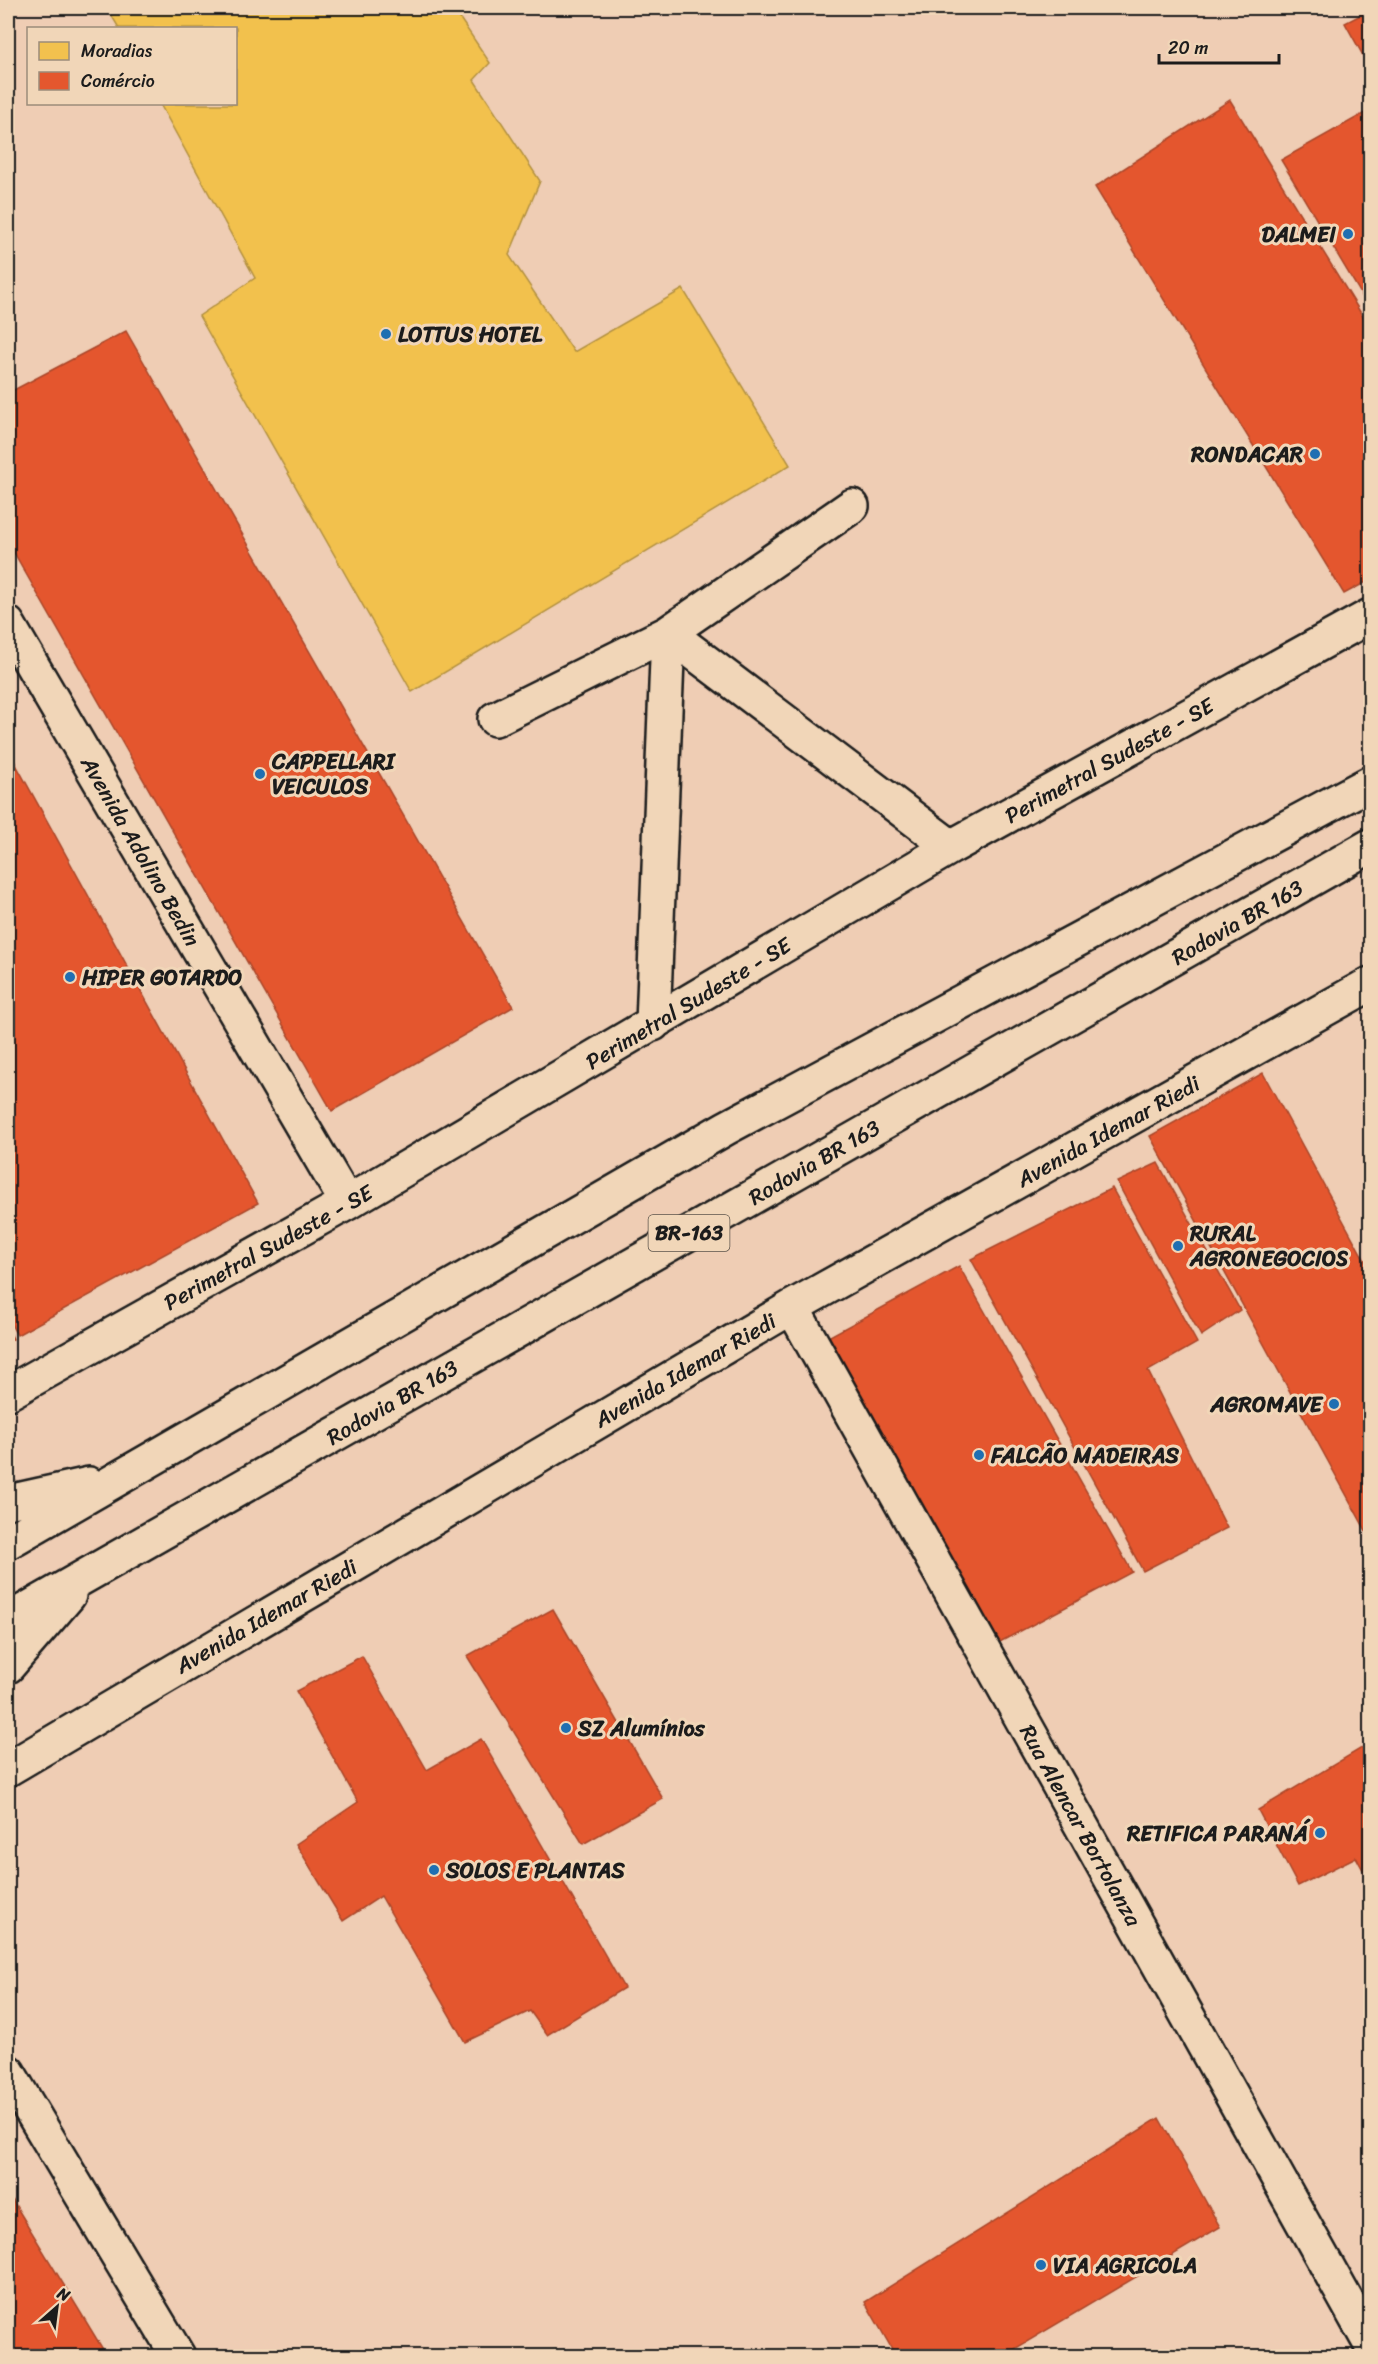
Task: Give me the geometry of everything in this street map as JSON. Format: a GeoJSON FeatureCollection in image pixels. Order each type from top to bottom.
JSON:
{"type":"FeatureCollection","features":[{"type":"Feature","properties":{"kind":"main road"},"geometry":{"type":"LineString","coordinates":[[495,719],[668,633],[852,506]]}},
{"type":"Feature","properties":{"kind":"main road","name":"Perimetral Sudeste - SE"},"geometry":{"type":"LineString","coordinates":[[8,1393],[347,1203],[951,847],[1371,616]]}},
{"type":"Feature","properties":{"kind":"main road","name":"Avenida Adolino Bedin"},"geometry":{"type":"LineString","coordinates":[[8,624],[347,1203]]}},
{"type":"Feature","properties":{"kind":"main road"},"geometry":{"type":"LineString","coordinates":[[668,633],[951,847]]}},
{"type":"Feature","properties":{"kind":"main road"},"geometry":{"type":"LineString","coordinates":[[653,1024],[668,633]]}},
{"type":"Feature","properties":{"kind":"main road"},"geometry":{"type":"LineString","coordinates":[[8,1542],[726,1128],[1371,783]]}},
{"type":"Feature","properties":{"kind":"main road","name":"Rodovia BR 163"},"geometry":{"type":"LineString","coordinates":[[8,1620],[1371,846]]}},
{"type":"Feature","properties":{"kind":"main road","name":"Avenida Idemar Riedi"},"geometry":{"type":"LineString","coordinates":[[8,1769],[792,1307],[1371,984]]}},
{"type":"Feature","properties":{"kind":"main road","name":"Rua Alencar Bortolanza"},"geometry":{"type":"LineString","coordinates":[[792,1307],[1371,2343]]}},
{"type":"Feature","properties":{"kind":"main road"},"geometry":{"type":"LineString","coordinates":[[8,1502],[123,1477]]}},
{"type":"Feature","properties":{"kind":"main road"},"geometry":{"type":"LineString","coordinates":[[8,1666],[86,1576]]}},
{"type":"Feature","properties":{"kind":"main road"},"geometry":{"type":"LineString","coordinates":[[8,2072],[178,2356]]}},
{"type":"Feature","properties":{"kind":"building: Moradias","name":"LOTTUS HOTEL"},"geometry":{"type":"Polygon","coordinates":[[[107,8],[453,8],[490,63],[474,80],[540,181],[509,255],[574,352],[683,289],[790,465],[412,692],[199,316],[255,278],[161,105],[237,105],[237,27],[118,27],[107,8]]]}},
{"type":"Feature","properties":{"kind":"building: Comércio"},"geometry":{"type":"Polygon","coordinates":[[[1370,10],[1370,68],[1345,23],[1370,10]]]}},
{"type":"Feature","properties":{"kind":"building: Comércio","name":"RONDACAR"},"geometry":{"type":"Polygon","coordinates":[[[1230,100],[1370,328],[1370,580],[1344,594],[1095,187],[1230,100]]]}},
{"type":"Feature","properties":{"kind":"building: Comércio","name":"DALMEI"},"geometry":{"type":"Polygon","coordinates":[[[1370,110],[1370,309],[1281,160],[1370,110]]]}},
{"type":"Feature","properties":{"kind":"building: Comércio","name":"CAPPELLARI VEICULOS"},"geometry":{"type":"Polygon","coordinates":[[[126,331],[513,1007],[332,1111],[8,542],[8,393],[126,331]]]}},
{"type":"Feature","properties":{"kind":"building: Comércio","name":"HIPER GOTARDO"},"geometry":{"type":"Polygon","coordinates":[[[8,750],[258,1203],[17,1335],[8,1319],[8,750]]]}},
{"type":"Feature","properties":{"kind":"building: Comércio","name":"AGROMAVE"},"geometry":{"type":"Polygon","coordinates":[[[1263,1073],[1370,1270],[1370,1538],[1150,1136],[1263,1073]]]}},
{"type":"Feature","properties":{"kind":"building: Comércio","name":"RURAL AGRONEGOCIOS"},"geometry":{"type":"Polygon","coordinates":[[[1158,1163],[1240,1310],[1201,1336],[1117,1182],[1158,1163]]]}},
{"type":"Feature","properties":{"kind":"building: Comércio"},"geometry":{"type":"Polygon","coordinates":[[[1112,1188],[1197,1343],[1148,1371],[1227,1528],[1143,1571],[971,1259],[1112,1188]]]}},
{"type":"Feature","properties":{"kind":"building: Comércio","name":"FALCÃO MADEIRAS"},"geometry":{"type":"Polygon","coordinates":[[[959,1266],[1132,1572],[998,1643],[828,1337],[959,1266]]]}},
{"type":"Feature","properties":{"kind":"building: Comércio"},"geometry":{"type":"Polygon","coordinates":[[[8,1329],[13,1339],[8,1342],[8,1329]]]}},
{"type":"Feature","properties":{"kind":"building: Comércio","name":"SZ Alumínios"},"geometry":{"type":"Polygon","coordinates":[[[553,1609],[663,1799],[583,1844],[467,1656],[553,1609]]]}},
{"type":"Feature","properties":{"kind":"building: Comércio","name":"SOLOS E PLANTAS"},"geometry":{"type":"Polygon","coordinates":[[[362,1656],[427,1770],[481,1739],[624,1988],[547,2035],[530,2011],[465,2042],[381,1896],[343,1921],[296,1844],[358,1802],[296,1691],[362,1656]]]}},
{"type":"Feature","properties":{"kind":"building: Comércio","name":"RETIFICA PARANÁ"},"geometry":{"type":"Polygon","coordinates":[[[1370,1743],[1370,1883],[1356,1857],[1298,1886],[1258,1810],[1370,1743]]]}},
{"type":"Feature","properties":{"kind":"building: Comércio","name":"VIA AGRICOLA"},"geometry":{"type":"Polygon","coordinates":[[[1159,2118],[1220,2227],[1003,2356],[896,2356],[865,2302],[1159,2118]]]}},
{"type":"Feature","properties":{"kind":"building: Comércio"},"geometry":{"type":"Polygon","coordinates":[[[8,2193],[107,2356],[8,2356],[8,2193]]]}},
{"type":"Feature","properties":{"kind":"place","name":"DALMEI"},"geometry":{"type":"Point","coordinates":[1348,234]}},
{"type":"Feature","properties":{"kind":"place","name":"LOTTUS HOTEL"},"geometry":{"type":"Point","coordinates":[386,334]}},
{"type":"Feature","properties":{"kind":"place","name":"RONDACAR"},"geometry":{"type":"Point","coordinates":[1315,454]}},
{"type":"Feature","properties":{"kind":"place","name":"CAPPELLARI VEICULOS"},"geometry":{"type":"Point","coordinates":[260,774]}},
{"type":"Feature","properties":{"kind":"place","name":"HIPER GOTARDO"},"geometry":{"type":"Point","coordinates":[70,977]}},
{"type":"Feature","properties":{"kind":"place","name":"RURAL AGRONEGOCIOS"},"geometry":{"type":"Point","coordinates":[1178,1246]}},
{"type":"Feature","properties":{"kind":"place","name":"AGROMAVE"},"geometry":{"type":"Point","coordinates":[1334,1404]}},
{"type":"Feature","properties":{"kind":"place","name":"FALCÃO MADEIRAS"},"geometry":{"type":"Point","coordinates":[979,1455]}},
{"type":"Feature","properties":{"kind":"place","name":"SZ Alumínios"},"geometry":{"type":"Point","coordinates":[566,1728]}},
{"type":"Feature","properties":{"kind":"place","name":"RETIFICA PARANÁ"},"geometry":{"type":"Point","coordinates":[1320,1833]}},
{"type":"Feature","properties":{"kind":"place","name":"SOLOS E PLANTAS"},"geometry":{"type":"Point","coordinates":[434,1870]}},
{"type":"Feature","properties":{"kind":"place","name":"VIA AGRICOLA"},"geometry":{"type":"Point","coordinates":[1041,2265]}}]}
